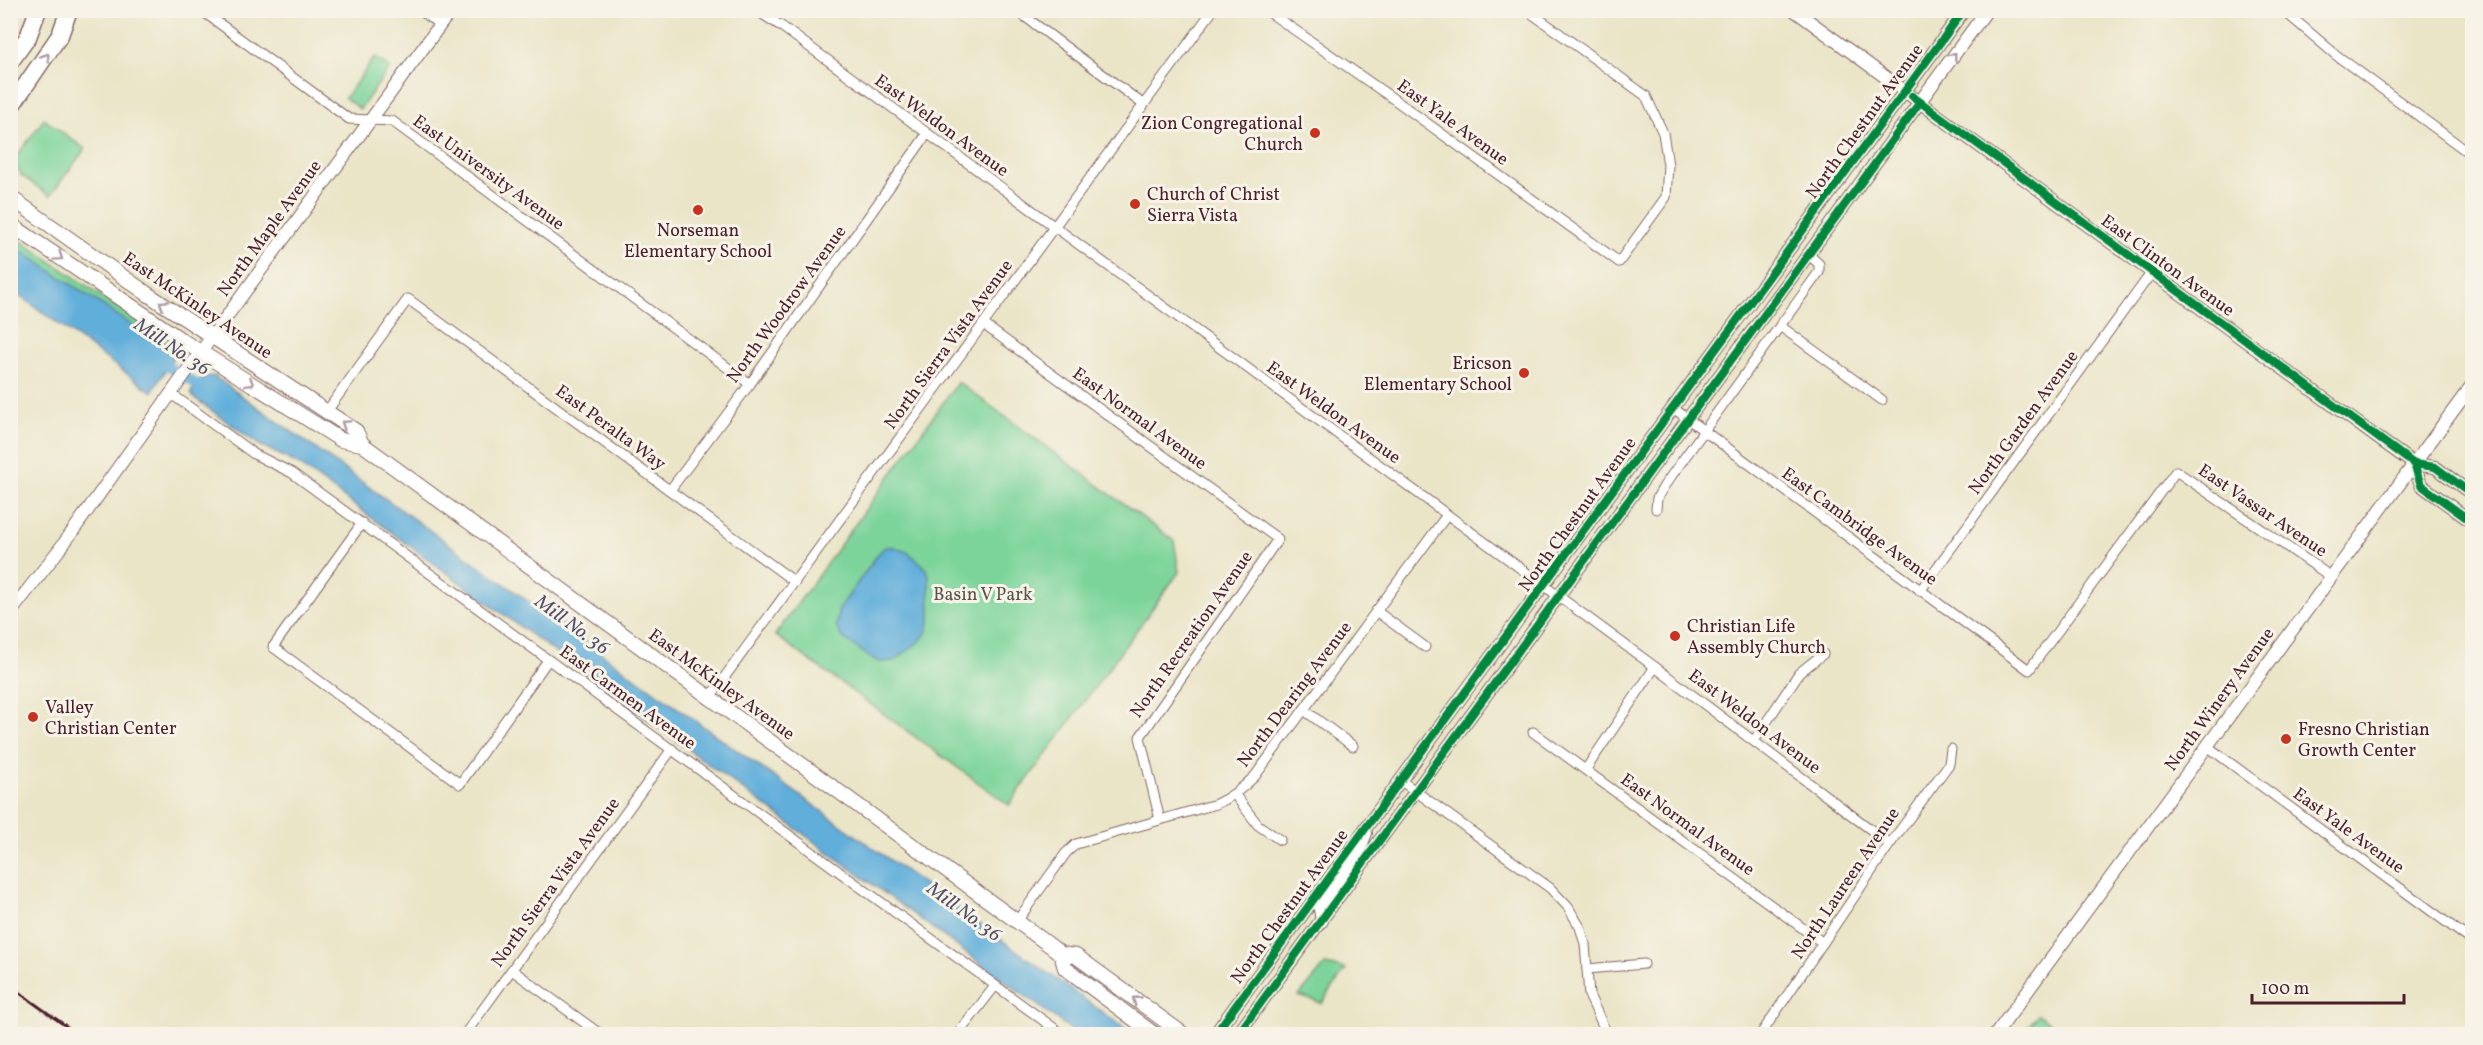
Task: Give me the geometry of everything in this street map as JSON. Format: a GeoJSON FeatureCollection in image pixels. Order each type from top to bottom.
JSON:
{"type":"FeatureCollection","features":[{"type":"Feature","properties":{"kind":"highway"},"geometry":{"type":"LineString","coordinates":[[10,62],[28,37],[38,10]]}},
{"type":"Feature","properties":{"kind":"highway"},"geometry":{"type":"LineString","coordinates":[[10,108],[60,35],[69,10]]}},
{"type":"Feature","properties":{"kind":"main road","name":"North Maple Avenue"},"geometry":{"type":"LineString","coordinates":[[12,608],[65,542],[170,393],[451,10]]}},
{"type":"Feature","properties":{"kind":"main road","name":"East Clinton Avenue"},"geometry":{"type":"LineString","coordinates":[[1794,10],[2414,464]]}},
{"type":"Feature","properties":{"kind":"main road","name":"North Chestnut Avenue"},"geometry":{"type":"LineString","coordinates":[[1215,1035],[1373,815],[1964,10]]}},
{"type":"Feature","properties":{"kind":"main road","name":"North Chestnut Avenue"},"geometry":{"type":"LineString","coordinates":[[1238,1035],[1987,10]]}},
{"type":"Feature","properties":{"kind":"main road","name":"East McKinley Avenue"},"geometry":{"type":"LineString","coordinates":[[10,197],[211,337],[356,431],[362,444]]}},
{"type":"Feature","properties":{"kind":"main road","name":"East McKinley Avenue"},"geometry":{"type":"LineString","coordinates":[[10,224],[200,352],[341,440],[362,444],[1061,954],[1076,956],[1183,1035]]}},
{"type":"Feature","properties":{"kind":"main road","name":"North Winery Avenue"},"geometry":{"type":"LineString","coordinates":[[1996,1035],[2472,385]]}},
{"type":"Feature","properties":{"kind":"main road"},"geometry":{"type":"LineString","coordinates":[[2472,494],[2435,467],[2414,464],[2421,485],[2472,522]]}},
{"type":"Feature","properties":{"kind":"main road"},"geometry":{"type":"LineString","coordinates":[[1322,921],[1320,909],[1323,901],[1358,854],[1373,815]]}},
{"type":"Feature","properties":{"kind":"main road","name":"East McKinley Avenue"},"geometry":{"type":"LineString","coordinates":[[1061,954],[1065,968],[1154,1035]]}},
{"type":"Feature","properties":{"kind":"street","name":"East University Avenue"},"geometry":{"type":"LineString","coordinates":[[201,10],[349,119],[392,121],[750,384]]}},
{"type":"Feature","properties":{"kind":"street"},"geometry":{"type":"LineString","coordinates":[[420,10],[440,25]]}},
{"type":"Feature","properties":{"kind":"street","name":"East Weldon Avenue"},"geometry":{"type":"LineString","coordinates":[[756,10],[781,26],[1447,514],[1890,844]]}},
{"type":"Feature","properties":{"kind":"street"},"geometry":{"type":"LineString","coordinates":[[1017,10],[1144,105]]}},
{"type":"Feature","properties":{"kind":"street","name":"North Sierra Vista Avenue"},"geometry":{"type":"LineString","coordinates":[[710,697],[1213,10]]}},
{"type":"Feature","properties":{"kind":"street","name":"East Yale Avenue"},"geometry":{"type":"LineString","coordinates":[[1266,10],[1619,262],[1666,197],[1668,165],[1663,133],[1646,96],[1527,10]]}},
{"type":"Feature","properties":{"kind":"street"},"geometry":{"type":"LineString","coordinates":[[2283,10],[2336,55],[2472,155]]}},
{"type":"Feature","properties":{"kind":"street","name":"North Woodrow Avenue"},"geometry":{"type":"LineString","coordinates":[[670,490],[750,384],[927,134]]}},
{"type":"Feature","properties":{"kind":"street"},"geometry":{"type":"LineString","coordinates":[[1656,509],[1655,503],[1660,492],[1819,272],[1819,264],[1808,254]]}},
{"type":"Feature","properties":{"kind":"street","name":"North Garden Avenue"},"geometry":{"type":"LineString","coordinates":[[1920,591],[2152,272]]}},
{"type":"Feature","properties":{"kind":"street","name":"East Peralta Way"},"geometry":{"type":"LineString","coordinates":[[327,411],[408,299],[795,582]]}},
{"type":"Feature","properties":{"kind":"street","name":"East Normal Avenue"},"geometry":{"type":"LineString","coordinates":[[983,324],[1278,539]]}},
{"type":"Feature","properties":{"kind":"street"},"geometry":{"type":"LineString","coordinates":[[1780,326],[1882,400]]}},
{"type":"Feature","properties":{"kind":"street","name":"East Carmen Avenue"},"geometry":{"type":"LineString","coordinates":[[170,393],[254,454],[292,473],[1062,1035]]}},
{"type":"Feature","properties":{"kind":"street","name":"East Cambridge Avenue"},"geometry":{"type":"LineString","coordinates":[[1673,408],[2029,670]]}},
{"type":"Feature","properties":{"kind":"street","name":"East Vassar Avenue"},"geometry":{"type":"LineString","coordinates":[[2029,670],[2176,471],[2330,576]]}},
{"type":"Feature","properties":{"kind":"street","name":"North Dearing Avenue"},"geometry":{"type":"LineString","coordinates":[[1017,921],[1066,854],[1076,844],[1216,804],[1235,795],[1255,776],[1447,514]]}},
{"type":"Feature","properties":{"kind":"street"},"geometry":{"type":"LineString","coordinates":[[362,524],[273,647],[460,784],[548,660]]}},
{"type":"Feature","properties":{"kind":"street","name":"North Recreation Avenue"},"geometry":{"type":"LineString","coordinates":[[1160,820],[1140,737],[1278,539]]}},
{"type":"Feature","properties":{"kind":"street"},"geometry":{"type":"LineString","coordinates":[[1376,611],[1425,647]]}},
{"type":"Feature","properties":{"kind":"street"},"geometry":{"type":"LineString","coordinates":[[1754,741],[1799,673],[1823,654]]}},
{"type":"Feature","properties":{"kind":"street"},"geometry":{"type":"LineString","coordinates":[[1586,769],[1655,668]]}},
{"type":"Feature","properties":{"kind":"street"},"geometry":{"type":"LineString","coordinates":[[1304,710],[1353,746]]}},
{"type":"Feature","properties":{"kind":"street","name":"East Normal Avenue"},"geometry":{"type":"LineString","coordinates":[[1533,732],[1823,943]]}},
{"type":"Feature","properties":{"kind":"street","name":"East Yale Avenue"},"geometry":{"type":"LineString","coordinates":[[2207,746],[2472,940]]}},
{"type":"Feature","properties":{"kind":"street","name":"North Sierra Vista Avenue"},"geometry":{"type":"LineString","coordinates":[[465,1035],[672,749]]}},
{"type":"Feature","properties":{"kind":"street","name":"North Laureen Avenue"},"geometry":{"type":"LineString","coordinates":[[1761,1035],[1890,844],[1949,764],[1951,749]]}},
{"type":"Feature","properties":{"kind":"street"},"geometry":{"type":"LineString","coordinates":[[1400,780],[1556,894],[1568,906],[1580,927],[1585,944],[1589,995],[1607,1035]]}},
{"type":"Feature","properties":{"kind":"street"},"geometry":{"type":"LineString","coordinates":[[1235,795],[1258,825],[1280,840]]}},
{"type":"Feature","properties":{"kind":"street"},"geometry":{"type":"LineString","coordinates":[[1587,969],[1644,964]]}},
{"type":"Feature","properties":{"kind":"street"},"geometry":{"type":"LineString","coordinates":[[512,970],[600,1035]]}},
{"type":"Feature","properties":{"kind":"street"},"geometry":{"type":"LineString","coordinates":[[958,1035],[995,986]]}},
{"type":"Feature","properties":{"kind":"green space"},"geometry":{"type":"Polygon","coordinates":[[[375,57],[390,68],[360,109],[345,98],[375,57]]]}},
{"type":"Feature","properties":{"kind":"green space"},"geometry":{"type":"Polygon","coordinates":[[[44,119],[85,149],[50,196],[21,175],[14,160],[44,119]]]}},
{"type":"Feature","properties":{"kind":"green space"},"geometry":{"type":"Polygon","coordinates":[[[11,234],[170,343],[172,352],[11,244],[11,234]]]}},
{"type":"Feature","properties":{"kind":"green space","name":"Basin V Park"},"geometry":{"type":"Polygon","coordinates":[[[958,382],[1174,541],[1179,572],[1009,805],[775,635],[958,382]]]}},
{"type":"Feature","properties":{"kind":"green space"},"geometry":{"type":"Polygon","coordinates":[[[1325,965],[1346,969],[1322,1003],[1299,996],[1325,965]]]}},
{"type":"Feature","properties":{"kind":"green space"},"geometry":{"type":"Polygon","coordinates":[[[2038,1014],[2066,1034],[2022,1034],[2038,1014]]]}},
{"type":"Feature","properties":{"kind":"water"},"geometry":{"type":"Polygon","coordinates":[[[11,244],[172,352],[173,358],[152,392],[11,289],[11,244]]]}},
{"type":"Feature","properties":{"kind":"water"},"geometry":{"type":"Polygon","coordinates":[[[214,376],[1133,1034],[1077,1034],[298,464],[258,444],[193,397],[191,392],[202,377],[214,376]]]}},
{"type":"Feature","properties":{"kind":"water"},"geometry":{"type":"Polygon","coordinates":[[[885,547],[894,547],[909,553],[923,565],[929,575],[930,620],[926,633],[920,641],[894,661],[880,662],[841,636],[836,626],[839,609],[885,547]]]}},
{"type":"Feature","properties":{"kind":"waterway","name":"Mill No. 36"},"geometry":{"type":"LineString","coordinates":[[156,359],[209,392]]}},
{"type":"Feature","properties":{"kind":"railway"},"geometry":{"type":"LineString","coordinates":[[10,986],[77,1034]]}},
{"type":"Feature","properties":{"kind":"cycle path"},"geometry":{"type":"LineString","coordinates":[[1215,1034],[1964,10]]}},
{"type":"Feature","properties":{"kind":"cycle path"},"geometry":{"type":"LineString","coordinates":[[1912,96],[2414,464],[2435,467],[2472,494]]}},
{"type":"Feature","properties":{"kind":"cycle path"},"geometry":{"type":"LineString","coordinates":[[1238,1034],[1920,102]]}},
{"type":"Feature","properties":{"kind":"cycle path"},"geometry":{"type":"LineString","coordinates":[[2414,464],[2421,485],[2472,522]]}},
{"type":"Feature","properties":{"kind":"place","name":"Zion Congregational Church"},"geometry":{"type":"Point","coordinates":[1315,133]}},
{"type":"Feature","properties":{"kind":"place","name":"Church of Christ Sierra Vista"},"geometry":{"type":"Point","coordinates":[1135,204]}},
{"type":"Feature","properties":{"kind":"place","name":"Norseman Elementary School"},"geometry":{"type":"Point","coordinates":[698,210]}},
{"type":"Feature","properties":{"kind":"place","name":"Ericson Elementary School"},"geometry":{"type":"Point","coordinates":[1524,373]}},
{"type":"Feature","properties":{"kind":"place","name":"Christian Life Assembly Church"},"geometry":{"type":"Point","coordinates":[1675,636]}},
{"type":"Feature","properties":{"kind":"place","name":"Valley Christian Center"},"geometry":{"type":"Point","coordinates":[33,717]}},
{"type":"Feature","properties":{"kind":"place","name":"Fresno Christian Growth Center"},"geometry":{"type":"Point","coordinates":[2286,739]}}]}
